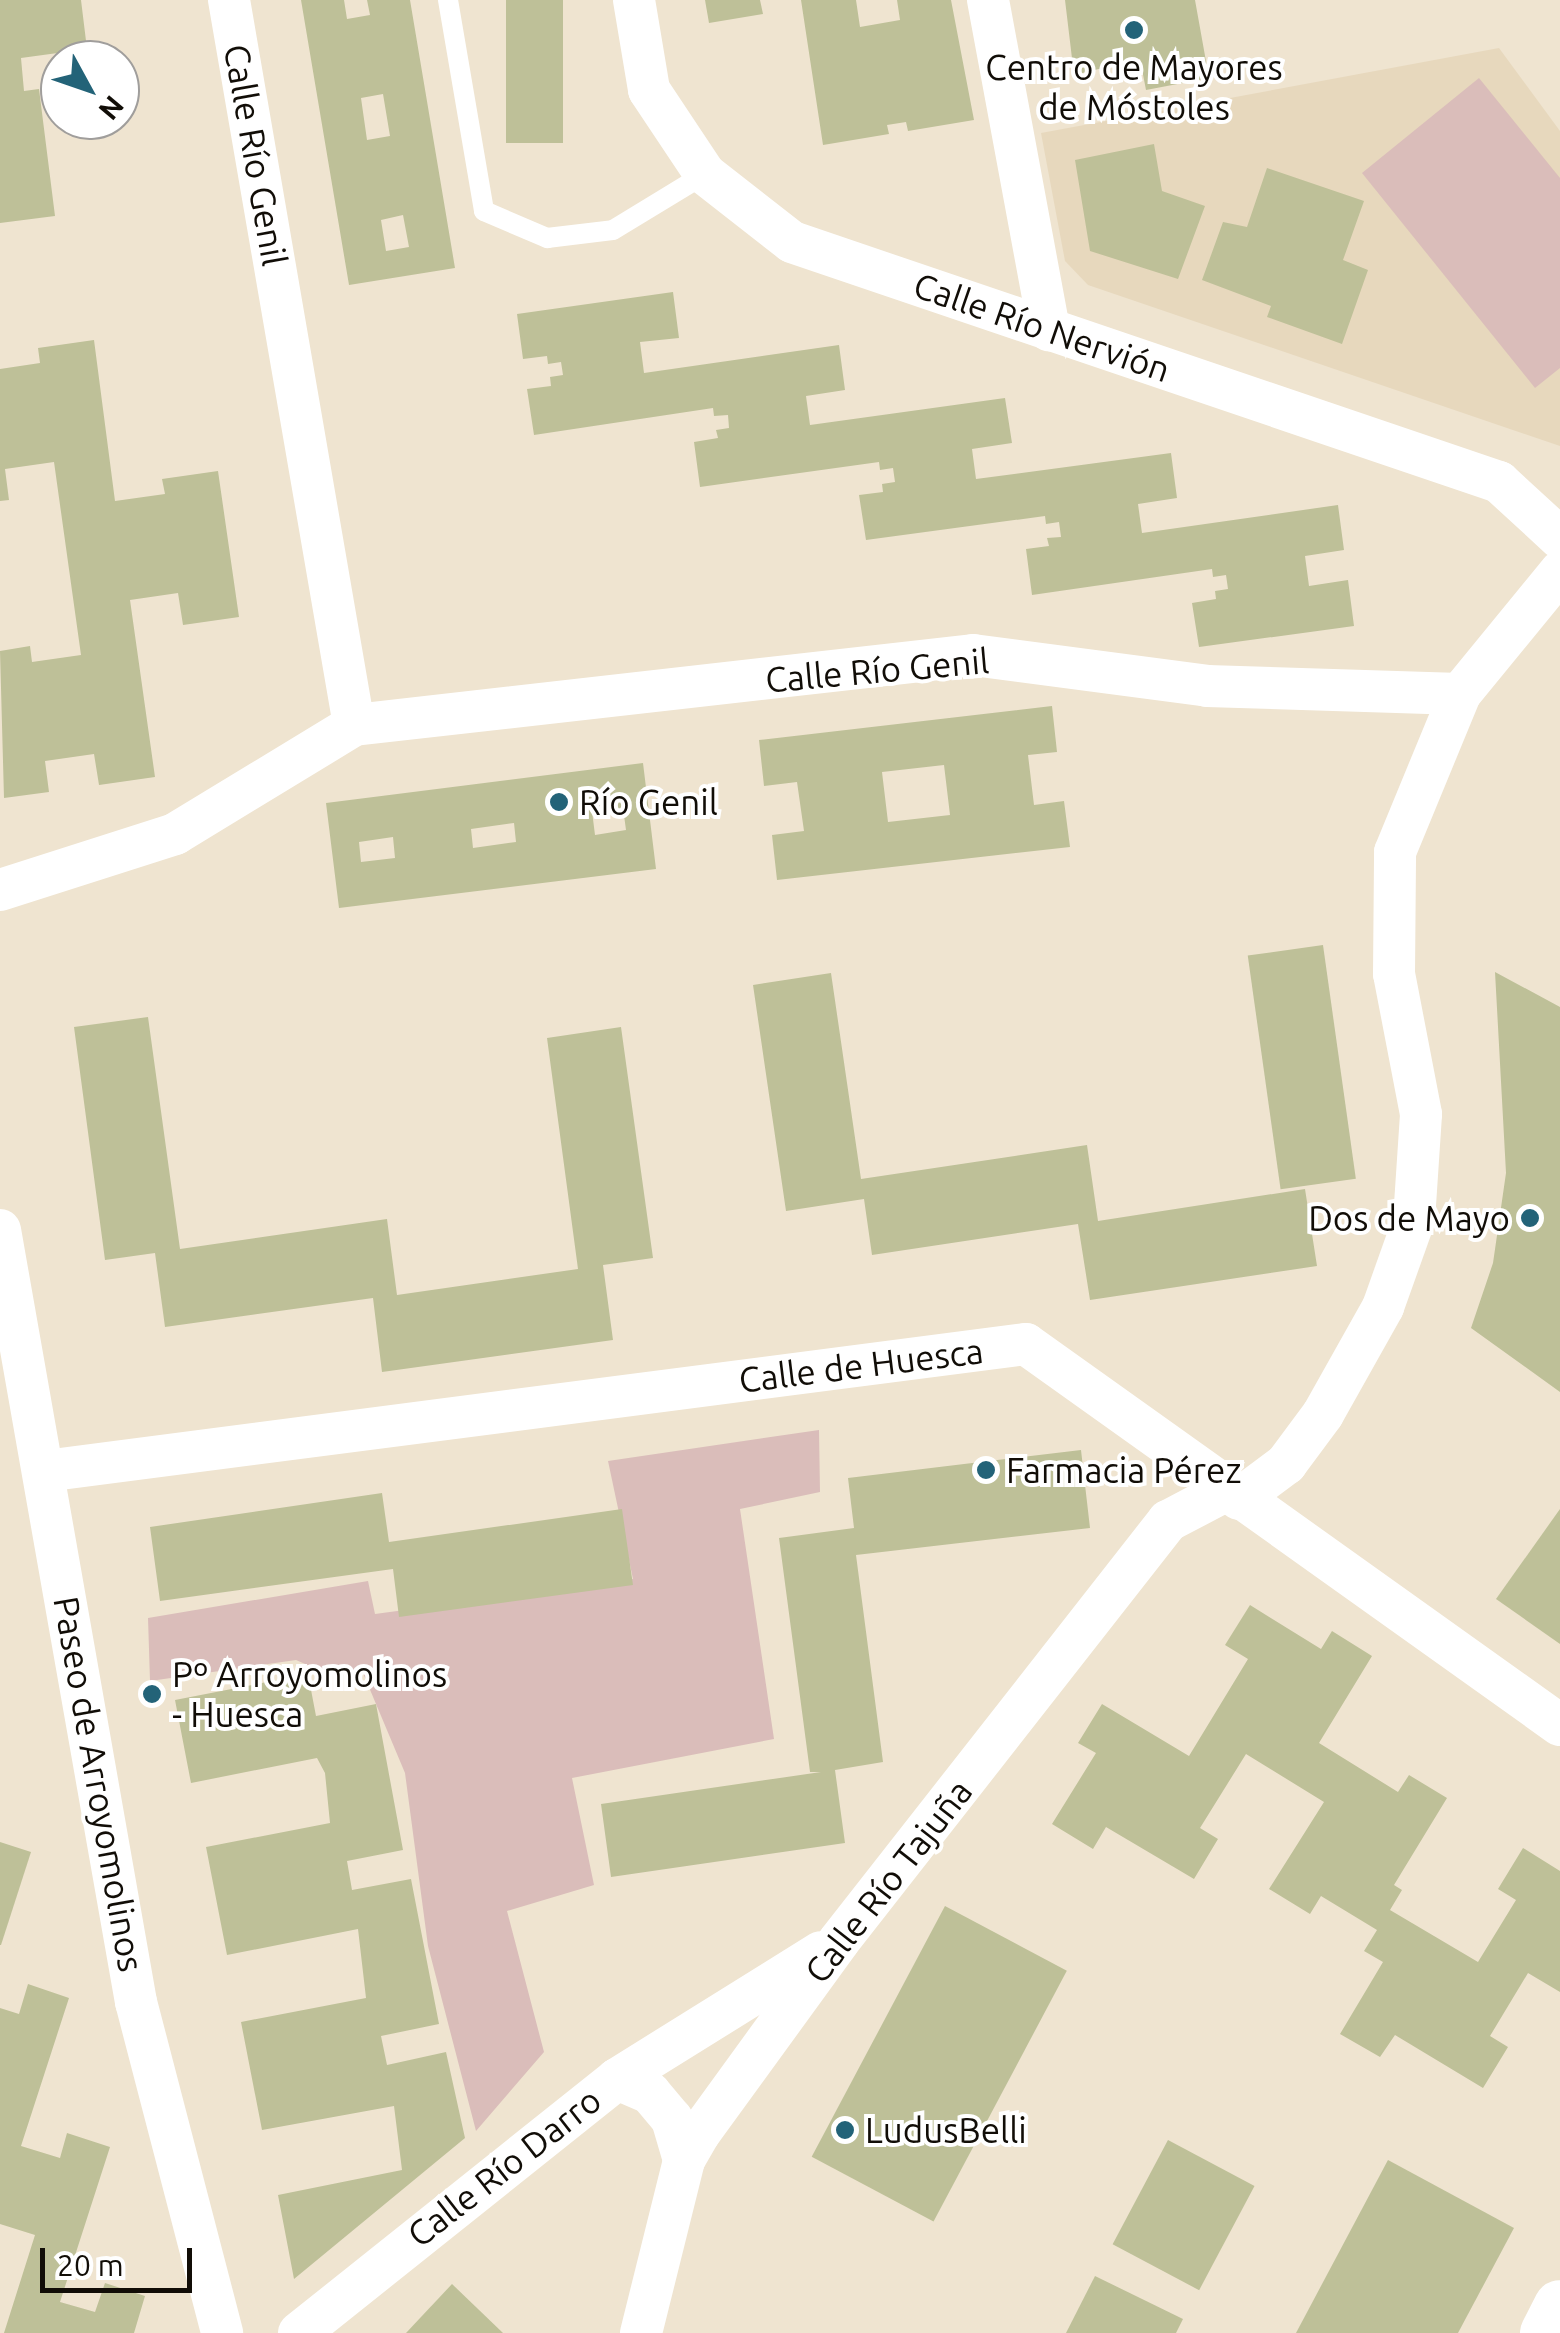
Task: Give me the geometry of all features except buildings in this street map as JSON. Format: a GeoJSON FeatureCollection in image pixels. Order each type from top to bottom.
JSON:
{"type":"FeatureCollection","features":[{"type":"Feature","properties":{"kind":"street","name":"Calle Río Genil"},"geometry":{"type":"LineString","coordinates":[[229,0],[354,725]]}},
{"type":"Feature","properties":{"kind":"street","name":"Calle Río Nervión"},"geometry":{"type":"LineString","coordinates":[[634,0],[650,90],[706,174],[792,242],[1499,482],[1560,538]]}},
{"type":"Feature","properties":{"kind":"street"},"geometry":{"type":"LineString","coordinates":[[988,0],[1048,330]]}},
{"type":"Feature","properties":{"kind":"street","name":"Calle Río Tajuña"},"geometry":{"type":"LineString","coordinates":[[641,2333],[684,2160],[839,1941],[1168,1521],[1234,1494],[1286,1464],[1323,1414],[1384,1306],[1414,1220],[1421,1114],[1394,974],[1396,852],[1460,694],[1560,572]]}},
{"type":"Feature","properties":{"kind":"street","name":"Calle Río Genil"},"geometry":{"type":"LineString","coordinates":[[0,890],[175,834],[354,725],[973,655],[1207,686],[1460,694]]}},
{"type":"Feature","properties":{"kind":"street","name":"Paseo de Arroyomolinos"},"geometry":{"type":"LineString","coordinates":[[0,1230],[16,1405],[45,1470],[136,2002],[222,2333]]}},
{"type":"Feature","properties":{"kind":"street","name":"Calle de Huesca"},"geometry":{"type":"LineString","coordinates":[[45,1470],[1026,1344],[1560,1725]]}},
{"type":"Feature","properties":{"kind":"street","name":"Calle Río Darro"},"geometry":{"type":"LineString","coordinates":[[299,2333],[617,2078],[839,1941]]}},
{"type":"Feature","properties":{"kind":"street","name":"Calle Río Darro"},"geometry":{"type":"LineString","coordinates":[[617,2078],[650,2093],[672,2120],[684,2160]]}},
{"type":"Feature","properties":{"kind":"street"},"geometry":{"type":"LineString","coordinates":[[1546,2333],[1560,2306]]}},
{"type":"Feature","properties":{"kind":"lane"},"geometry":{"type":"LineString","coordinates":[[448,0],[484,211],[547,238],[614,230],[706,174]]}},
{"type":"Feature","properties":{"kind":"shaded area"},"geometry":{"type":"Polygon","coordinates":[[[1499,48],[1560,131],[1560,446],[1088,285],[1065,261],[1041,133],[1499,48]]]}},
{"type":"Feature","properties":{"kind":"shaded area"},"geometry":{"type":"Polygon","coordinates":[[[1479,78],[1560,178],[1560,368],[1535,388],[1362,173],[1479,78]]]}},
{"type":"Feature","properties":{"kind":"shaded area"},"geometry":{"type":"Polygon","coordinates":[[[819,1430],[820,1492],[740,1509],[774,1739],[572,1778],[594,1885],[507,1911],[544,2052],[476,2131],[428,1946],[405,1773],[363,1673],[319,1670],[296,1660],[150,1681],[148,1618],[368,1581],[375,1614],[633,1579],[608,1461],[819,1430]]]}},
{"type":"Feature","properties":{"kind":"place","name":"Centro de Mayores de Móstoles"},"geometry":{"type":"Point","coordinates":[1134,30]}},
{"type":"Feature","properties":{"kind":"place","name":"Río Genil"},"geometry":{"type":"Point","coordinates":[559,802]}},
{"type":"Feature","properties":{"kind":"place","name":"Dos de Mayo"},"geometry":{"type":"Point","coordinates":[1530,1218]}},
{"type":"Feature","properties":{"kind":"place","name":"Farmacia Pérez"},"geometry":{"type":"Point","coordinates":[986,1470]}},
{"type":"Feature","properties":{"kind":"place","name":"Pº Arroyomolinos - Huesca"},"geometry":{"type":"Point","coordinates":[152,1694]}},
{"type":"Feature","properties":{"kind":"place","name":"LudusBelli"},"geometry":{"type":"Point","coordinates":[845,2130]}}]}
